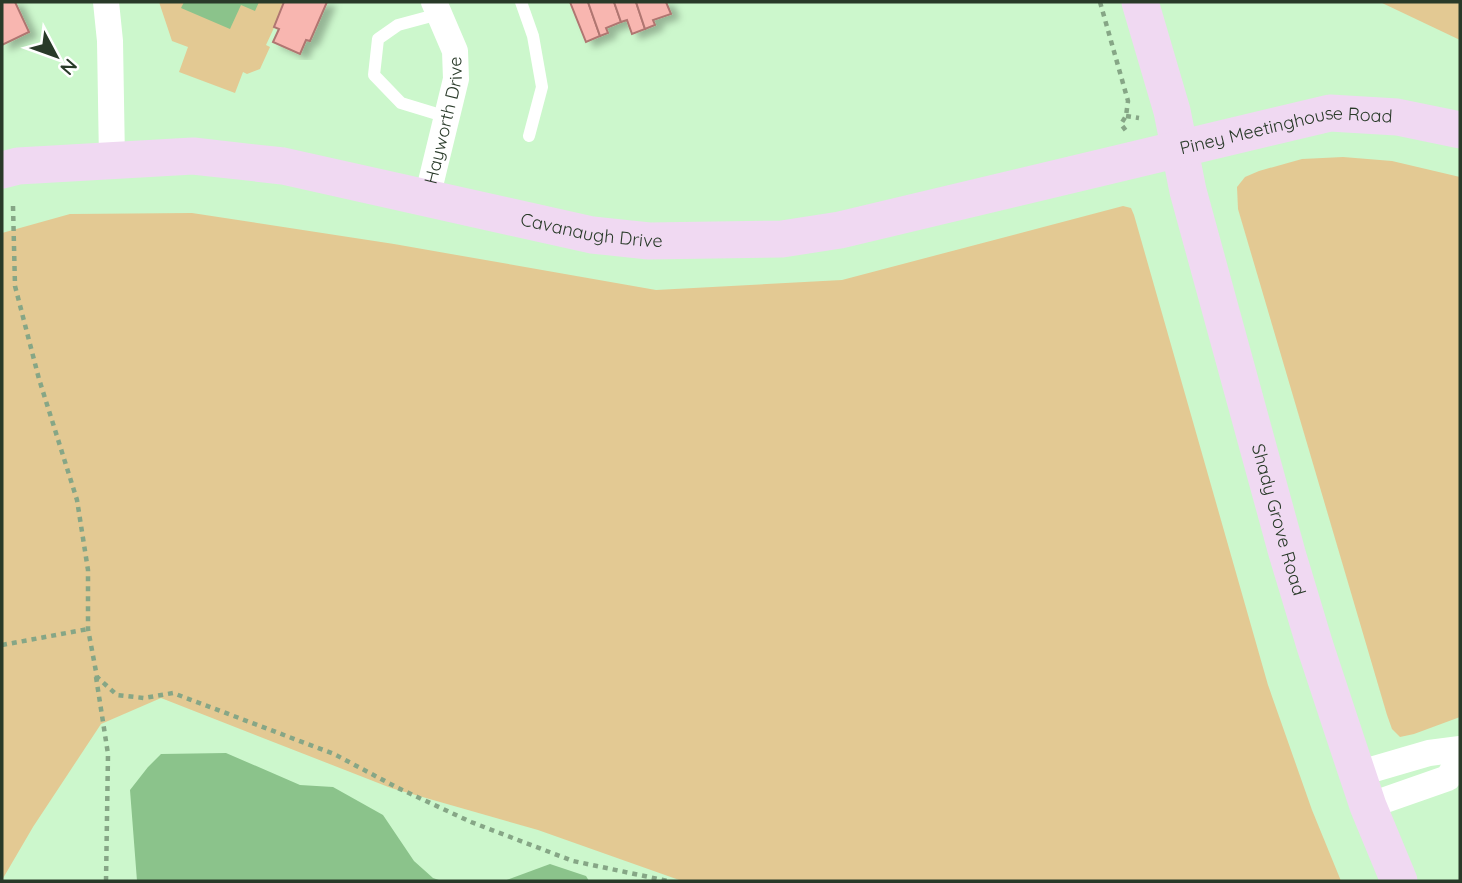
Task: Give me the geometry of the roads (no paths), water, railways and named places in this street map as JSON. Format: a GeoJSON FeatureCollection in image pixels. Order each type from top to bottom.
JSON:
{"type":"FeatureCollection","features":[{"type":"Feature","properties":{"kind":"street"},"geometry":{"type":"LineString","coordinates":[[106,2],[110,41],[111,160]]}},
{"type":"Feature","properties":{"kind":"street","name":"Piney Meetinghouse Road"},"geometry":{"type":"LineString","coordinates":[[1140,2],[1172,111],[1180,149],[1330,113],[1397,117],[1460,130]]}},
{"type":"Feature","properties":{"kind":"street","name":"Hayworth Drive"},"geometry":{"type":"LineString","coordinates":[[427,198],[456,79],[455,51],[437,8]]}},
{"type":"Feature","properties":{"kind":"street","name":"Cavanaugh Drive"},"geometry":{"type":"LineString","coordinates":[[2,170],[18,166],[193,156],[283,166],[592,235],[649,241],[782,239],[853,227],[1180,149]]}},
{"type":"Feature","properties":{"kind":"street","name":"Shady Grove Road"},"geometry":{"type":"LineString","coordinates":[[1180,149],[1188,191],[1287,553],[1363,790],[1399,881]]}},
{"type":"Feature","properties":{"kind":"street"},"geometry":{"type":"LineString","coordinates":[[1363,790],[1429,753],[1460,749]]}},
{"type":"Feature","properties":{"kind":"street"},"geometry":{"type":"LineString","coordinates":[[1363,790],[1448,778],[1460,758]]}},
{"type":"Feature","properties":{"kind":"lane"},"geometry":{"type":"LineString","coordinates":[[521,2],[533,36],[542,88],[529,136]]}},
{"type":"Feature","properties":{"kind":"lane"},"geometry":{"type":"LineString","coordinates":[[437,8],[398,24],[378,39],[374,75],[401,103],[447,117]]}}]}
